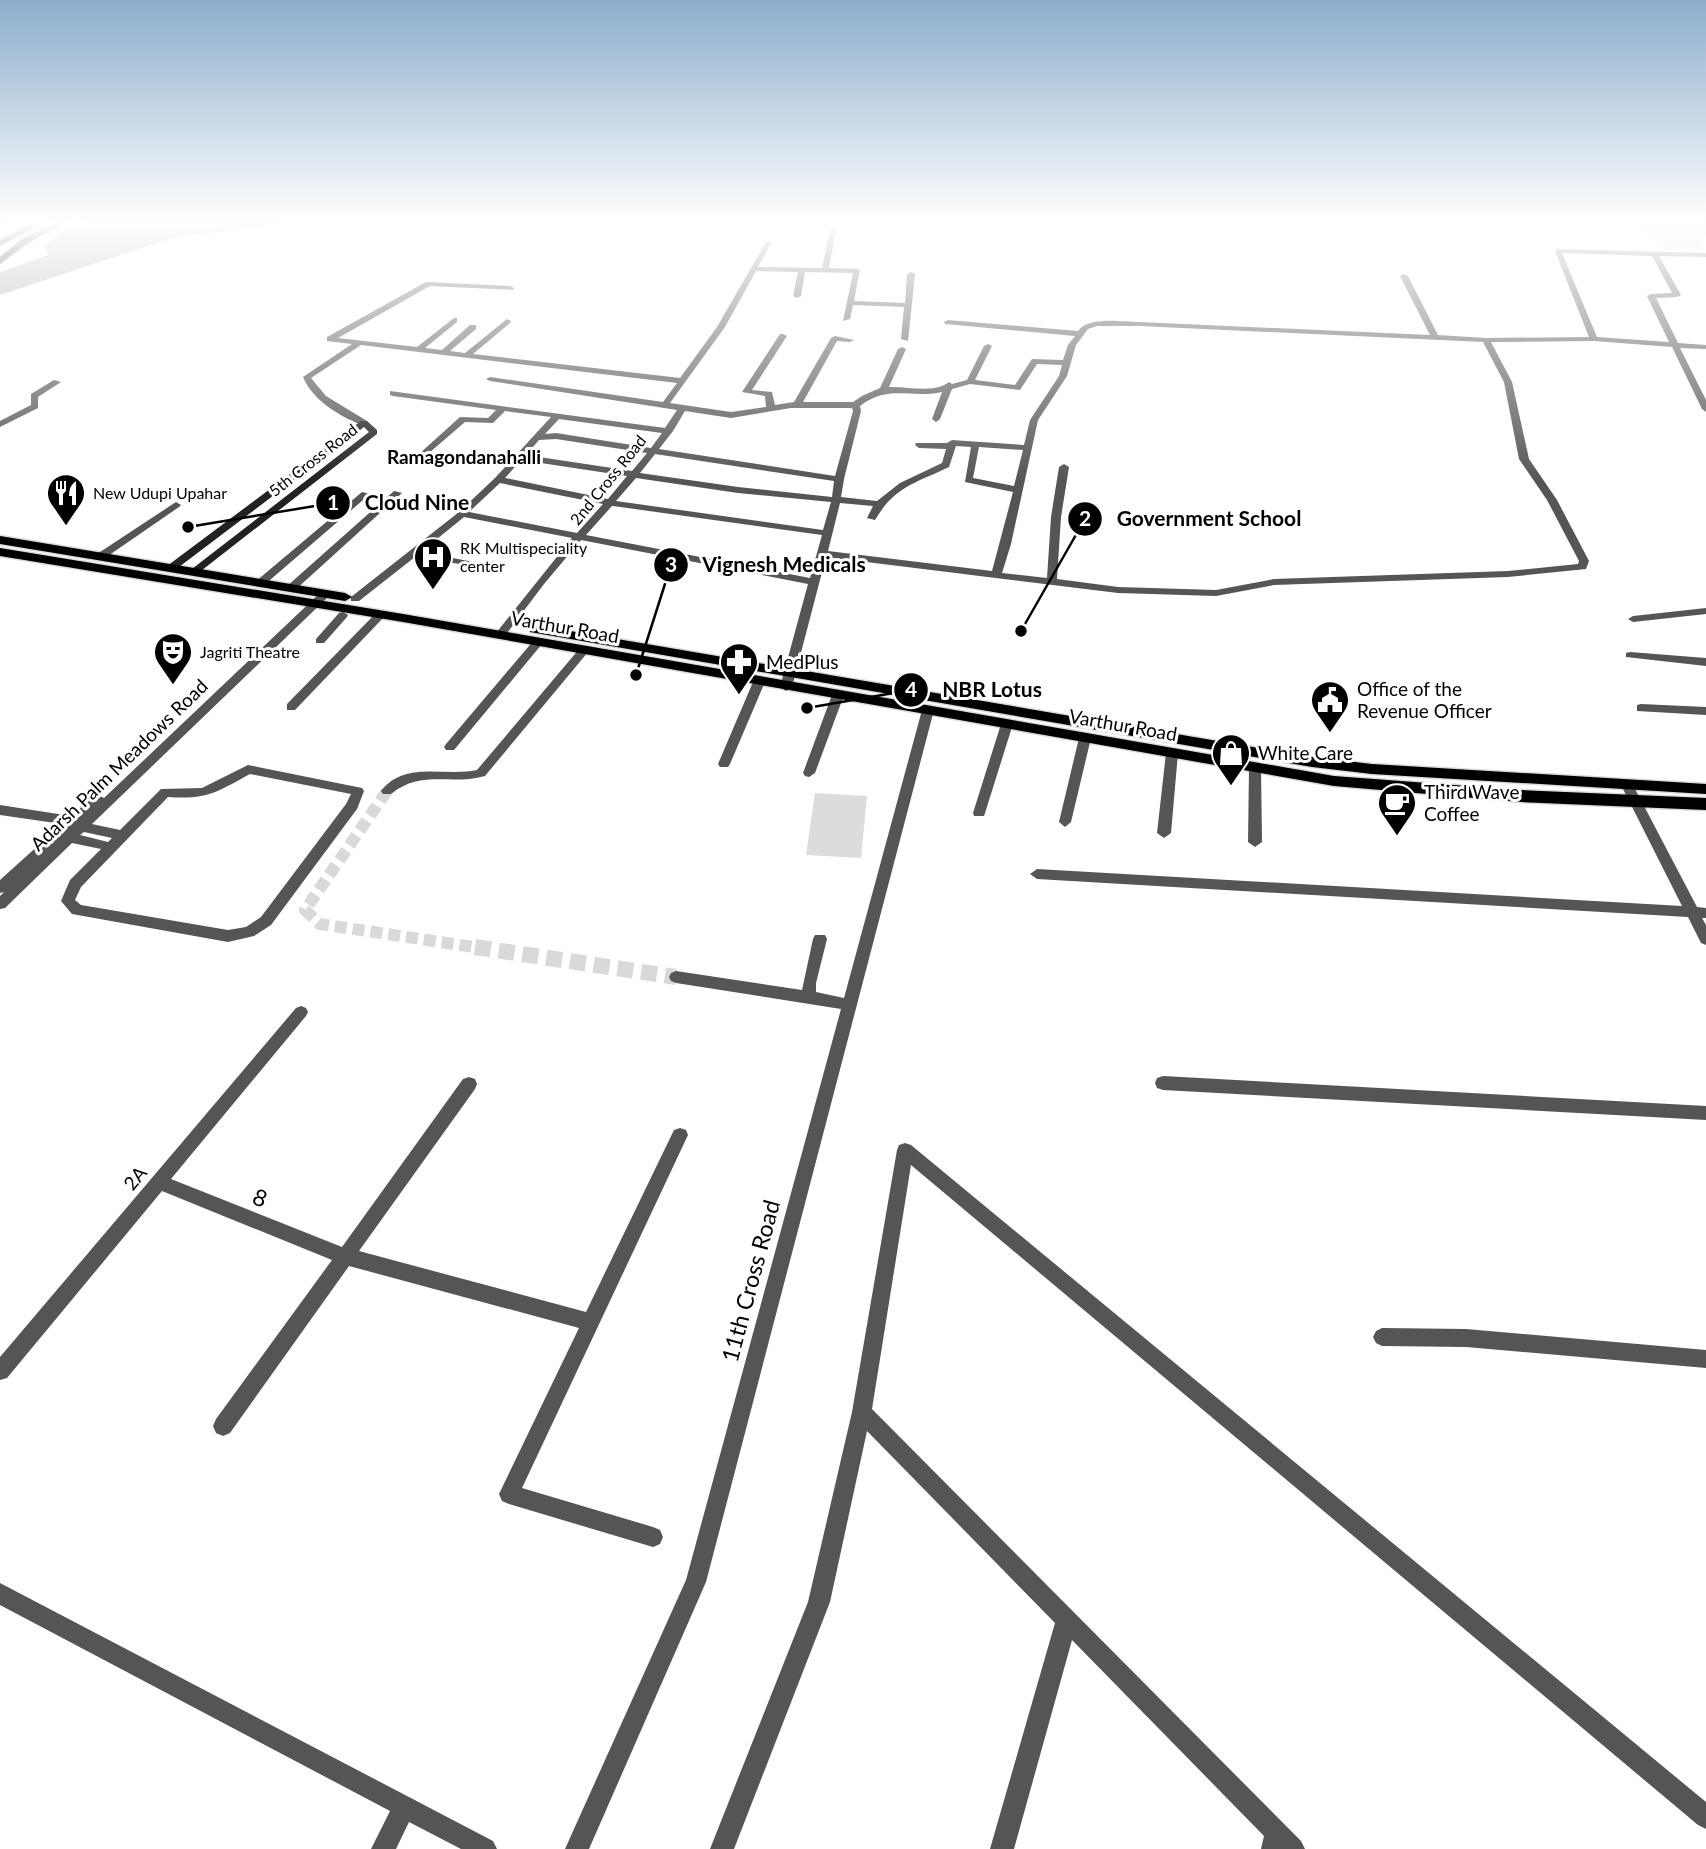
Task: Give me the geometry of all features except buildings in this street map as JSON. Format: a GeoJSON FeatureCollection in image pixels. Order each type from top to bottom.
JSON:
{"type":"FeatureCollection","features":[{"type":"Feature","properties":{"kind":"main road","name":"Varthur Road"},"geometry":{"type":"LineString","coordinates":[[0,549],[101,556],[290,589],[317,599],[355,599],[407,613],[789,680],[1312,762],[1706,789]]}},
{"type":"Feature","properties":{"kind":"main road","name":"Varthur Road"},"geometry":{"type":"LineString","coordinates":[[0,549],[317,599],[381,614],[407,613]]}},
{"type":"Feature","properties":{"kind":"main road","name":"Varthur Road"},"geometry":{"type":"LineString","coordinates":[[504,630],[538,642],[759,682],[789,680],[838,695],[1345,782],[1706,804]]}},
{"type":"Feature","properties":{"kind":"street"},"geometry":{"type":"LineString","coordinates":[[385,308],[330,339],[680,381]]}},
{"type":"Feature","properties":{"kind":"street"},"geometry":{"type":"LineString","coordinates":[[665,405],[732,308]]}},
{"type":"Feature","properties":{"kind":"street"},"geometry":{"type":"LineString","coordinates":[[846,319],[849,308]]}},
{"type":"Feature","properties":{"kind":"street"},"geometry":{"type":"LineString","coordinates":[[884,388],[904,344],[908,308]]}},
{"type":"Feature","properties":{"kind":"street"},"geometry":{"type":"LineString","coordinates":[[1420,308],[1436,339]]}},
{"type":"Feature","properties":{"kind":"street"},"geometry":{"type":"LineString","coordinates":[[1581,308],[1594,339]]}},
{"type":"Feature","properties":{"kind":"street"},"geometry":{"type":"LineString","coordinates":[[1657,308],[1706,409]]}},
{"type":"Feature","properties":{"kind":"street"},"geometry":{"type":"LineString","coordinates":[[418,350],[454,320]]}},
{"type":"Feature","properties":{"kind":"street"},"geometry":{"type":"LineString","coordinates":[[467,355],[507,321]]}},
{"type":"Feature","properties":{"kind":"street"},"geometry":{"type":"LineString","coordinates":[[948,322],[1080,334]]}},
{"type":"Feature","properties":{"kind":"street"},"geometry":{"type":"LineString","coordinates":[[996,575],[1034,420],[1063,376],[1066,363],[1085,327],[1097,324],[1140,324],[1486,341],[1594,339],[1706,347]]}},
{"type":"Feature","properties":{"kind":"street"},"geometry":{"type":"LineString","coordinates":[[443,353],[473,327]]}},
{"type":"Feature","properties":{"kind":"street"},"geometry":{"type":"LineString","coordinates":[[771,409],[769,394],[746,392],[783,336]]}},
{"type":"Feature","properties":{"kind":"street"},"geometry":{"type":"LineString","coordinates":[[797,405],[835,338],[850,340]]}},
{"type":"Feature","properties":{"kind":"street"},"geometry":{"type":"LineString","coordinates":[[821,554],[1118,590],[1216,593],[1274,582],[1507,575],[1582,567],[1584,561],[1552,500],[1524,459],[1508,382],[1486,341]]}},
{"type":"Feature","properties":{"kind":"street","name":"5th Cross Road"},"geometry":{"type":"LineString","coordinates":[[193,572],[374,432],[321,396],[309,386],[307,377],[359,343]]}},
{"type":"Feature","properties":{"kind":"street"},"geometry":{"type":"LineString","coordinates":[[970,382],[988,346]]}},
{"type":"Feature","properties":{"kind":"street"},"geometry":{"type":"LineString","coordinates":[[505,381],[525,362]]}},
{"type":"Feature","properties":{"kind":"street"},"geometry":{"type":"LineString","coordinates":[[789,680],[836,501],[856,408],[868,394],[884,388],[937,391],[949,385],[970,382],[1017,388],[1034,362],[1066,363]]}},
{"type":"Feature","properties":{"kind":"street"},"geometry":{"type":"LineString","coordinates":[[490,379],[732,415],[797,405],[856,408]]}},
{"type":"Feature","properties":{"kind":"street"},"geometry":{"type":"LineString","coordinates":[[0,424],[34,406],[34,396],[57,382]]}},
{"type":"Feature","properties":{"kind":"street"},"geometry":{"type":"LineString","coordinates":[[936,419],[949,385]]}},
{"type":"Feature","properties":{"kind":"street"},"geometry":{"type":"LineString","coordinates":[[393,393],[668,431]]}},
{"type":"Feature","properties":{"kind":"street","name":"2nd Cross Road"},"geometry":{"type":"LineString","coordinates":[[504,630],[547,574],[613,503],[668,431],[682,407]]}},
{"type":"Feature","properties":{"kind":"street"},"geometry":{"type":"LineString","coordinates":[[422,456],[463,419],[490,421],[503,408]]}},
{"type":"Feature","properties":{"kind":"street"},"geometry":{"type":"LineString","coordinates":[[355,599],[462,514],[498,480],[556,416]]}},
{"type":"Feature","properties":{"kind":"street","name":"5th Cross Road"},"geometry":{"type":"LineString","coordinates":[[171,568],[363,423]]}},
{"type":"Feature","properties":{"kind":"street"},"geometry":{"type":"LineString","coordinates":[[535,438],[556,436],[839,479]]}},
{"type":"Feature","properties":{"kind":"street"},"geometry":{"type":"LineString","coordinates":[[919,445],[950,446],[957,442],[1028,448]]}},
{"type":"Feature","properties":{"kind":"street"},"geometry":{"type":"LineString","coordinates":[[872,518],[878,504],[898,485],[944,467],[950,446]]}},
{"type":"Feature","properties":{"kind":"street"},"geometry":{"type":"LineString","coordinates":[[975,447],[968,480],[1018,490]]}},
{"type":"Feature","properties":{"kind":"street"},"geometry":{"type":"LineString","coordinates":[[518,457],[836,501],[878,504]]}},
{"type":"Feature","properties":{"kind":"street"},"geometry":{"type":"LineString","coordinates":[[1052,583],[1056,517],[1064,467]]}},
{"type":"Feature","properties":{"kind":"street"},"geometry":{"type":"LineString","coordinates":[[498,480],[613,503],[827,533]]}},
{"type":"Feature","properties":{"kind":"street"},"geometry":{"type":"LineString","coordinates":[[290,589],[397,493]]}},
{"type":"Feature","properties":{"kind":"street"},"geometry":{"type":"LineString","coordinates":[[259,584],[365,494]]}},
{"type":"Feature","properties":{"kind":"street"},"geometry":{"type":"LineString","coordinates":[[101,556],[176,506]]}},
{"type":"Feature","properties":{"kind":"street"},"geometry":{"type":"LineString","coordinates":[[462,514],[580,539],[814,582]]}},
{"type":"Feature","properties":{"kind":"street"},"geometry":{"type":"LineString","coordinates":[[412,553],[475,565]]}},
{"type":"Feature","properties":{"kind":"street","name":"Adarsh Palm Meadows Road"},"geometry":{"type":"LineString","coordinates":[[0,888],[78,824],[317,599]]}},
{"type":"Feature","properties":{"kind":"street"},"geometry":{"type":"LineString","coordinates":[[1633,619],[1706,611]]}},
{"type":"Feature","properties":{"kind":"street"},"geometry":{"type":"LineString","coordinates":[[291,707],[381,614]]}},
{"type":"Feature","properties":{"kind":"street"},"geometry":{"type":"LineString","coordinates":[[320,641],[343,615]]}},
{"type":"Feature","properties":{"kind":"street"},"geometry":{"type":"LineString","coordinates":[[450,747],[538,642]]}},
{"type":"Feature","properties":{"kind":"street"},"geometry":{"type":"LineString","coordinates":[[387,791],[398,779],[418,774],[469,777],[481,773],[584,650]]}},
{"type":"Feature","properties":{"kind":"street"},"geometry":{"type":"LineString","coordinates":[[1630,655],[1706,662]]}},
{"type":"Feature","properties":{"kind":"street"},"geometry":{"type":"LineString","coordinates":[[724,764],[759,682]]}},
{"type":"Feature","properties":{"kind":"street"},"geometry":{"type":"LineString","coordinates":[[808,773],[838,695]]}},
{"type":"Feature","properties":{"kind":"street"},"geometry":{"type":"LineString","coordinates":[[1641,708],[1706,711]]}},
{"type":"Feature","properties":{"kind":"street","name":"11th Cross Road"},"geometry":{"type":"LineString","coordinates":[[577,1849],[696,1583],[928,710]]}},
{"type":"Feature","properties":{"kind":"street"},"geometry":{"type":"LineString","coordinates":[[979,813],[1007,724]]}},
{"type":"Feature","properties":{"kind":"street"},"geometry":{"type":"LineString","coordinates":[[1065,822],[1085,738]]}},
{"type":"Feature","properties":{"kind":"street"},"geometry":{"type":"LineString","coordinates":[[1164,833],[1172,753]]}},
{"type":"Feature","properties":{"kind":"street"},"geometry":{"type":"LineString","coordinates":[[1255,768],[1255,842]]}},
{"type":"Feature","properties":{"kind":"street"},"geometry":{"type":"LineString","coordinates":[[248,769],[358,791],[352,806],[266,921],[248,932],[228,936],[77,910],[68,901],[75,884],[111,847],[165,792],[201,796],[227,784],[248,769]]}},
{"type":"Feature","properties":{"kind":"street"},"geometry":{"type":"LineString","coordinates":[[1628,785],[1699,912],[1706,939]]}},
{"type":"Feature","properties":{"kind":"street"},"geometry":{"type":"LineString","coordinates":[[0,810],[123,835]]}},
{"type":"Feature","properties":{"kind":"street","name":"Adarsh Palm Meadows Road"},"geometry":{"type":"LineString","coordinates":[[0,904],[71,838],[78,824]]}},
{"type":"Feature","properties":{"kind":"street"},"geometry":{"type":"LineString","coordinates":[[71,838],[111,847]]}},
{"type":"Feature","properties":{"kind":"street"},"geometry":{"type":"LineString","coordinates":[[1037,874],[1699,912]]}},
{"type":"Feature","properties":{"kind":"street"},"geometry":{"type":"LineString","coordinates":[[809,997],[808,983],[820,939]]}},
{"type":"Feature","properties":{"kind":"street"},"geometry":{"type":"LineString","coordinates":[[676,977],[850,1005]]}},
{"type":"Feature","properties":{"kind":"street","name":"2A"},"geometry":{"type":"LineString","coordinates":[[0,1371],[301,1012]]}},
{"type":"Feature","properties":{"kind":"street"},"geometry":{"type":"LineString","coordinates":[[1163,1083],[1706,1113]]}},
{"type":"Feature","properties":{"kind":"street"},"geometry":{"type":"LineString","coordinates":[[223,1426],[469,1084]]}},
{"type":"Feature","properties":{"kind":"street"},"geometry":{"type":"LineString","coordinates":[[653,1537],[509,1494],[680,1135]]}},
{"type":"Feature","properties":{"kind":"street"},"geometry":{"type":"LineString","coordinates":[[722,1849],[819,1602],[862,1412],[905,1150],[1706,1817]]}},
{"type":"Feature","properties":{"kind":"street","name":"8"},"geometry":{"type":"LineString","coordinates":[[159,1182],[344,1256],[589,1322]]}},
{"type":"Feature","properties":{"kind":"street"},"geometry":{"type":"LineString","coordinates":[[1382,1337],[1466,1338],[1706,1359]]}},
{"type":"Feature","properties":{"kind":"street"},"geometry":{"type":"LineString","coordinates":[[862,1412],[1067,1619],[1275,1840],[1293,1849]]}},
{"type":"Feature","properties":{"kind":"street"},"geometry":{"type":"LineString","coordinates":[[0,1594],[485,1849]]}},
{"type":"Feature","properties":{"kind":"street"},"geometry":{"type":"LineString","coordinates":[[1002,1849],[1067,1619]]}},
{"type":"Feature","properties":{"kind":"street"},"geometry":{"type":"LineString","coordinates":[[383,1849],[405,1806]]}},
{"type":"Feature","properties":{"kind":"shaded area"},"geometry":{"type":"Polygon","coordinates":[[[815,793],[867,796],[861,858],[806,855],[815,793]]]}},
{"type":"Feature","properties":{"kind":"tunnel"},"geometry":{"type":"LineString","coordinates":[[387,791],[305,910],[320,924],[487,949]]}},
{"type":"Feature","properties":{"kind":"tunnel"},"geometry":{"type":"LineString","coordinates":[[475,947],[676,977]]}},
{"type":"Feature","properties":{"kind":"place","name":"New Udupi Upahar"},"geometry":{"type":"Point","coordinates":[66,527]}},
{"type":"Feature","properties":{"kind":"place","name":"Cloud Nine"},"geometry":{"type":"Point","coordinates":[188,527]}},
{"type":"Feature","properties":{"kind":"place","name":"RK Multispeciality center"},"geometry":{"type":"Point","coordinates":[433,591]}},
{"type":"Feature","properties":{"kind":"place","name":"Government School"},"geometry":{"type":"Point","coordinates":[1021,631]}},
{"type":"Feature","properties":{"kind":"place","name":"Vignesh Medicals"},"geometry":{"type":"Point","coordinates":[636,675]}},
{"type":"Feature","properties":{"kind":"place","name":"Jagriti Theatre"},"geometry":{"type":"Point","coordinates":[173,686]}},
{"type":"Feature","properties":{"kind":"place","name":"MedPlus"},"geometry":{"type":"Point","coordinates":[739,696]}},
{"type":"Feature","properties":{"kind":"place","name":"NBR Lotus"},"geometry":{"type":"Point","coordinates":[807,708]}},
{"type":"Feature","properties":{"kind":"place","name":"Office of the Revenue Officer"},"geometry":{"type":"Point","coordinates":[1330,734]}},
{"type":"Feature","properties":{"kind":"place","name":"White Care"},"geometry":{"type":"Point","coordinates":[1231,787]}},
{"type":"Feature","properties":{"kind":"place","name":"Third Wave Coffee"},"geometry":{"type":"Point","coordinates":[1397,837]}},
{"type":"Feature","properties":{"kind":"district","name":"Ramagondanahalli"},"geometry":{"type":"Point","coordinates":[464,457]}}]}
